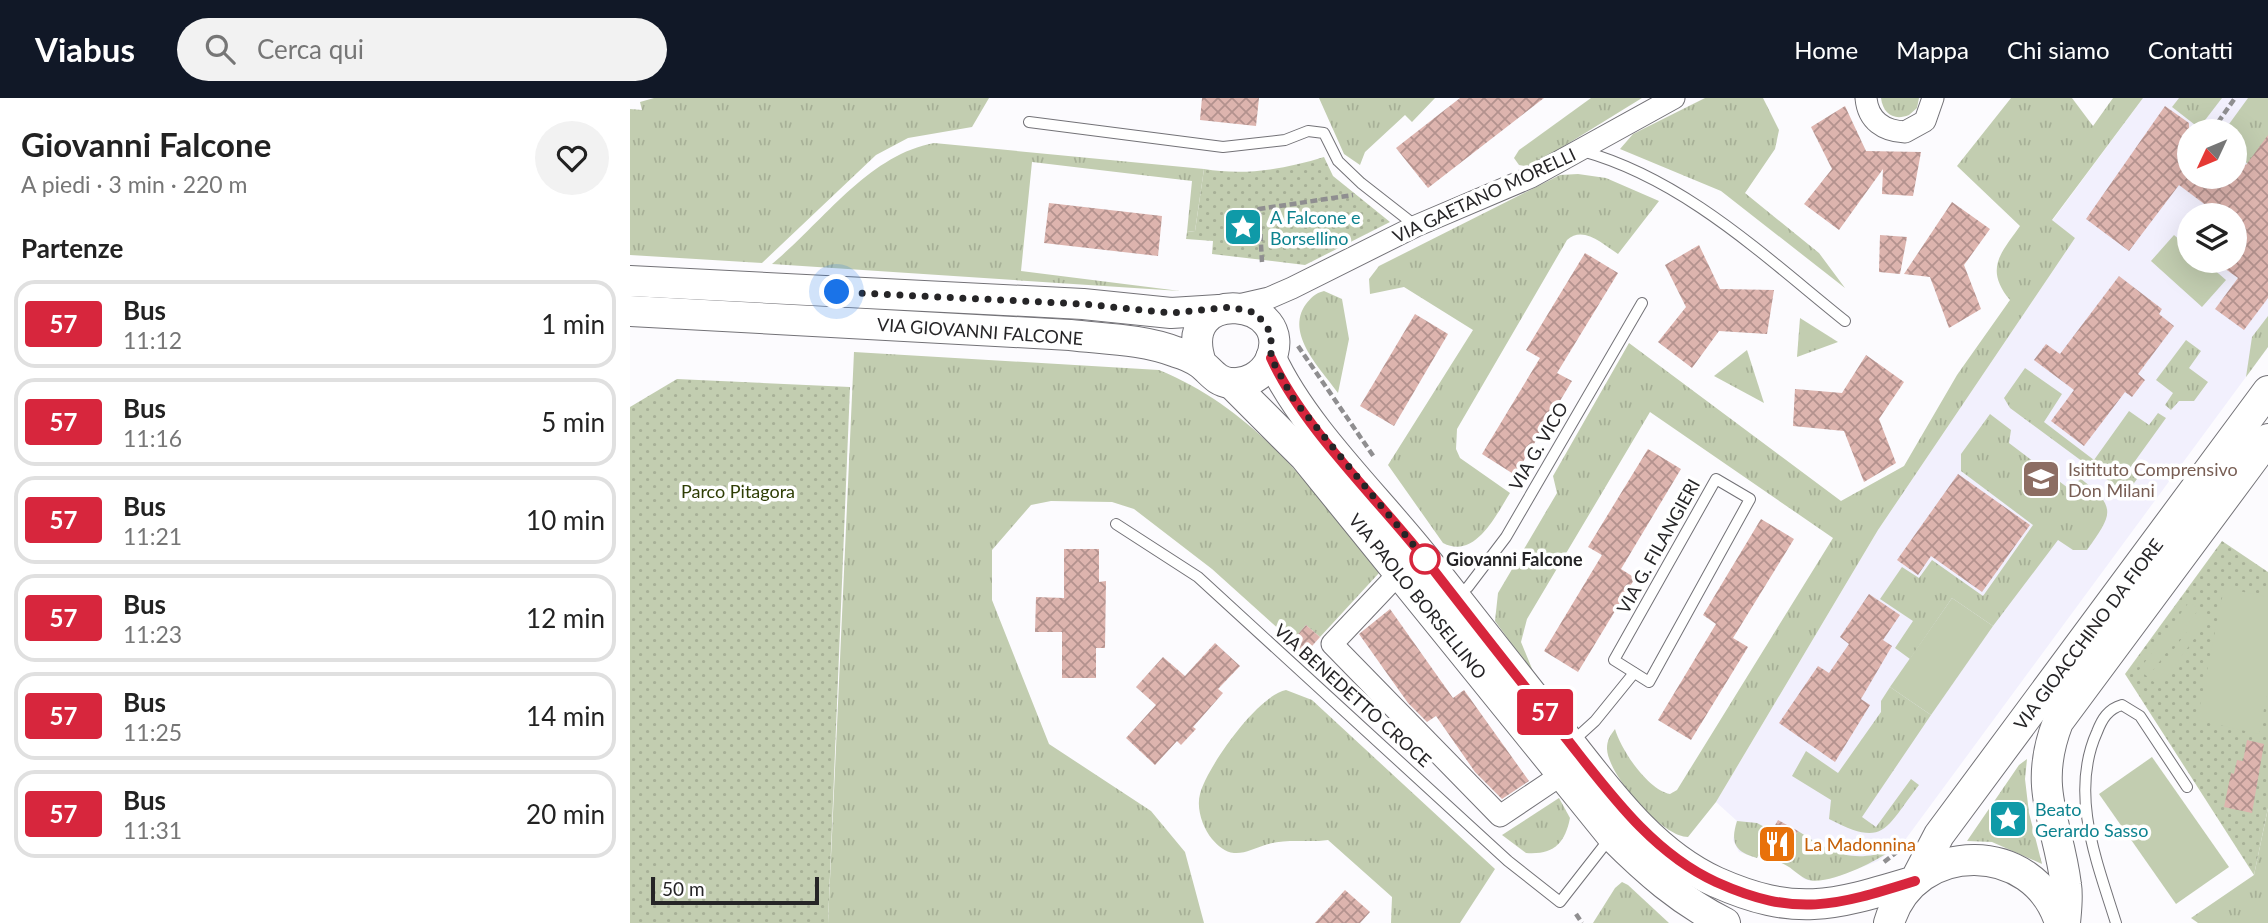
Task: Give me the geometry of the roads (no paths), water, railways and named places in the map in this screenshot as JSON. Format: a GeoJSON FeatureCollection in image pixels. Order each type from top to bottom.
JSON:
{"type":"FeatureCollection","features":[{"type":"Feature","properties":{"kind":"street","name":"VIA GAETANO MORELLI"},"geometry":{"type":"LineString","coordinates":[[1225,308],[1269,298],[1416,226],[1531,177],[1672,98]]}},
{"type":"Feature","properties":{"kind":"street"},"geometry":{"type":"LineString","coordinates":[[1866,98],[1869,112],[1880,126],[1891,131],[1905,132],[1925,121],[1933,98]]}},
{"type":"Feature","properties":{"kind":"street","name":"VIA GIOVANNI FALCONE"},"geometry":{"type":"LineString","coordinates":[[630,281],[1083,304],[1171,313],[1225,308]]}},
{"type":"Feature","properties":{"kind":"street"},"geometry":{"type":"LineString","coordinates":[[1279,342],[1256,313],[1225,308],[1200,327],[1196,351],[1209,373],[1231,383],[1255,378],[1279,342],[1292,288]]}},
{"type":"Feature","properties":{"kind":"street","name":"VIA GIOVANNI FALCONE"},"geometry":{"type":"LineString","coordinates":[[630,310],[1069,335],[1156,345],[1201,363]]}},
{"type":"Feature","properties":{"kind":"street","name":"VIA PAOLO BORSELLINO"},"geometry":{"type":"LineString","coordinates":[[1279,342],[1294,400],[1570,744],[1657,843],[1686,866],[1756,898],[1820,907],[1915,881]]}},
{"type":"Feature","properties":{"kind":"street","name":"VIA PAOLO BORSELLINO"},"geometry":{"type":"LineString","coordinates":[[1231,383],[1305,457],[1612,836],[1666,887],[1695,908],[1725,923]]}},
{"type":"Feature","properties":{"kind":"street","name":"VIA GIOACCHINO DA FIORE"},"geometry":{"type":"LineString","coordinates":[[1889,923],[1902,895],[1915,881],[1939,835],[2268,391]]}},
{"type":"Feature","properties":{"kind":"street","name":"VIA GIOACCHINO DA FIORE"},"geometry":{"type":"LineString","coordinates":[[2063,923],[2067,887],[2047,805],[2046,769],[2058,722],[2268,439]]}},
{"type":"Feature","properties":{"kind":"street"},"geometry":{"type":"LineString","coordinates":[[1400,572],[1332,645],[1500,816],[1561,775]]}},
{"type":"Feature","properties":{"kind":"street"},"geometry":{"type":"LineString","coordinates":[[1915,881],[1952,861],[1978,858],[1995,860],[2018,870],[2039,886],[2050,899],[2063,923]]}},
{"type":"Feature","properties":{"kind":"lane"},"geometry":{"type":"LineString","coordinates":[[1029,122],[1223,147],[1285,140],[1308,131],[1324,132],[1338,161],[1361,183],[1416,226]]}},
{"type":"Feature","properties":{"kind":"lane"},"geometry":{"type":"LineString","coordinates":[[1580,150],[1609,158],[1706,209],[1845,321]]}},
{"type":"Feature","properties":{"kind":"lane","name":"VIA G. VICO"},"geometry":{"type":"LineString","coordinates":[[1453,598],[1468,587],[1506,537],[1642,303]]}},
{"type":"Feature","properties":{"kind":"lane","name":"VIA G. FILANGIERI"},"geometry":{"type":"LineString","coordinates":[[1716,479],[1751,499],[1649,682],[1634,673],[1614,660],[1716,479]]}},
{"type":"Feature","properties":{"kind":"lane","name":"VIA BENEDETTO CROCE"},"geometry":{"type":"LineString","coordinates":[[1116,523],[1198,578],[1508,861],[1560,902],[1612,836]]}},
{"type":"Feature","properties":{"kind":"lane"},"geometry":{"type":"LineString","coordinates":[[1570,744],[1595,721],[1634,673]]}},
{"type":"Feature","properties":{"kind":"lane"},"geometry":{"type":"LineString","coordinates":[[2116,923],[2085,809],[2085,779],[2090,746],[2107,713],[2122,705],[2131,708],[2140,716],[2188,787]]}},
{"type":"Feature","properties":{"kind":"place","name":"A Falcone e Borsellino"},"geometry":{"type":"Point","coordinates":[1243,227]}},
{"type":"Feature","properties":{"kind":"place","name":"Isitituto Comprensivo Don Milani"},"geometry":{"type":"Point","coordinates":[2041,479]}},
{"type":"Feature","properties":{"kind":"place","name":"Giovanni Falcone"},"geometry":{"type":"Point","coordinates":[1425,559]}},
{"type":"Feature","properties":{"kind":"place","name":"Beato Gerardo Sasso"},"geometry":{"type":"Point","coordinates":[2008,819]}},
{"type":"Feature","properties":{"kind":"place","name":"La Madonnina"},"geometry":{"type":"Point","coordinates":[1777,844]}},
{"type":"Feature","properties":{"kind":"park label","name":"Parco Pitagora"},"geometry":{"type":"Point","coordinates":[738,491]}}]}
